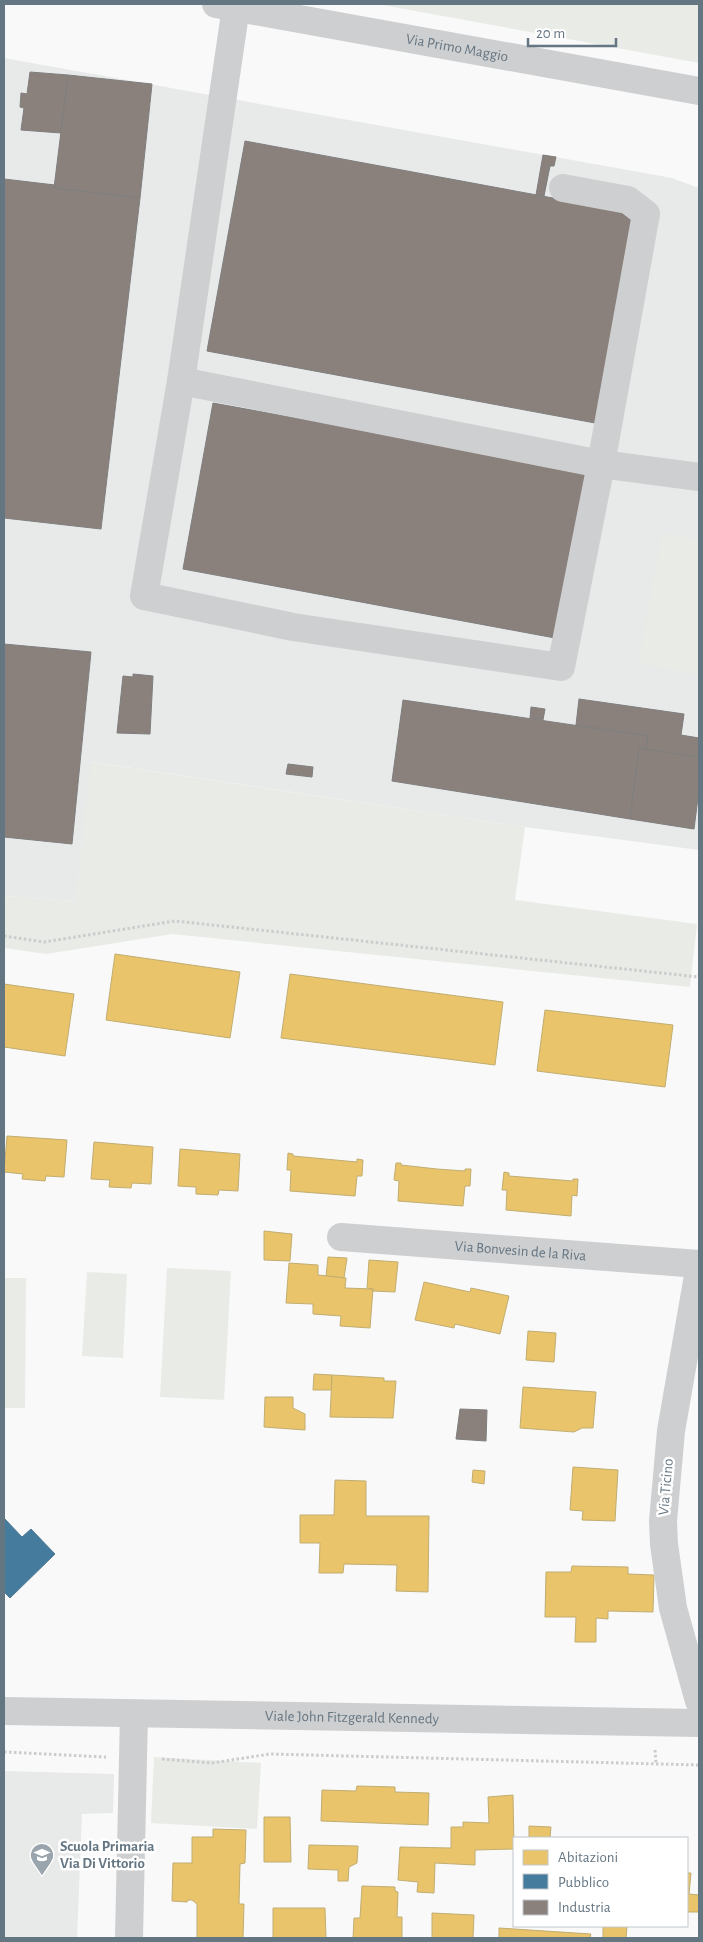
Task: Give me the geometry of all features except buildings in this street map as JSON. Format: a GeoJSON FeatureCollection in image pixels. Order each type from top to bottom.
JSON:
{"type":"FeatureCollection","features":[{"type":"Feature","properties":{"kind":"street","name":"Via Primo Maggio"},"geometry":{"type":"LineString","coordinates":[[226,6],[699,90]]}},
{"type":"Feature","properties":{"kind":"street"},"geometry":{"type":"LineString","coordinates":[[226,6],[181,381],[144,596],[294,627],[561,667],[601,464],[646,214],[628,200],[563,188]]}},
{"type":"Feature","properties":{"kind":"street"},"geometry":{"type":"LineString","coordinates":[[181,381],[601,464],[699,477]]}},
{"type":"Feature","properties":{"kind":"street","name":"Via Bonvesin de la Riva"},"geometry":{"type":"LineString","coordinates":[[341,1237],[699,1264]]}},
{"type":"Feature","properties":{"kind":"street","name":"Via Ticino"},"geometry":{"type":"LineString","coordinates":[[699,1270],[697,1297],[671,1431],[663,1521],[664,1544],[673,1608],[699,1702]]}},
{"type":"Feature","properties":{"kind":"street","name":"Viale John Fitzgerald Kennedy"},"geometry":{"type":"LineString","coordinates":[[4,1711],[699,1723]]}},
{"type":"Feature","properties":{"kind":"street"},"geometry":{"type":"LineString","coordinates":[[129,1938],[134,1714]]}},
{"type":"Feature","properties":{"kind":"path"},"geometry":{"type":"LineString","coordinates":[[4,936],[44,942],[174,921],[699,977]]}},
{"type":"Feature","properties":{"kind":"path"},"geometry":{"type":"LineString","coordinates":[[4,1752],[212,1763],[270,1754],[699,1764]]}},
{"type":"Feature","properties":{"kind":"shaded area"},"geometry":{"type":"Polygon","coordinates":[[[377,4],[699,4],[699,63],[377,4]]]}},
{"type":"Feature","properties":{"kind":"shaded area"},"geometry":{"type":"Polygon","coordinates":[[[4,58],[672,178],[699,188],[699,850],[525,827],[92,762],[76,901],[4,896],[4,58]]]}},
{"type":"Feature","properties":{"kind":"shaded area"},"geometry":{"type":"Polygon","coordinates":[[[662,533],[699,540],[699,675],[638,663],[662,533]]]}},
{"type":"Feature","properties":{"kind":"shaded area"},"geometry":{"type":"Polygon","coordinates":[[[91,762],[525,827],[515,900],[697,924],[690,987],[172,934],[46,954],[4,948],[4,896],[76,901],[91,762]]]}},
{"type":"Feature","properties":{"kind":"shaded area"},"geometry":{"type":"Polygon","coordinates":[[[167,1268],[231,1271],[224,1400],[160,1397],[167,1268]]]}},
{"type":"Feature","properties":{"kind":"shaded area"},"geometry":{"type":"Polygon","coordinates":[[[87,1272],[127,1274],[123,1358],[82,1356],[87,1272]]]}},
{"type":"Feature","properties":{"kind":"shaded area"},"geometry":{"type":"Polygon","coordinates":[[[4,1278],[26,1278],[25,1408],[4,1408],[4,1278]]]}},
{"type":"Feature","properties":{"kind":"shaded area"},"geometry":{"type":"Polygon","coordinates":[[[154,1757],[261,1763],[257,1829],[151,1823],[154,1757]]]}},
{"type":"Feature","properties":{"kind":"shaded area","name":"Scuola Primaria Via Di Vittorio"},"geometry":{"type":"Polygon","coordinates":[[[4,1771],[114,1774],[113,1813],[82,1814],[77,1938],[4,1938],[4,1771]]]}},
{"type":"Feature","properties":{"kind":"place","name":"Scuola Primaria Via Di Vittorio"},"geometry":{"type":"Point","coordinates":[42,1876]}}]}
